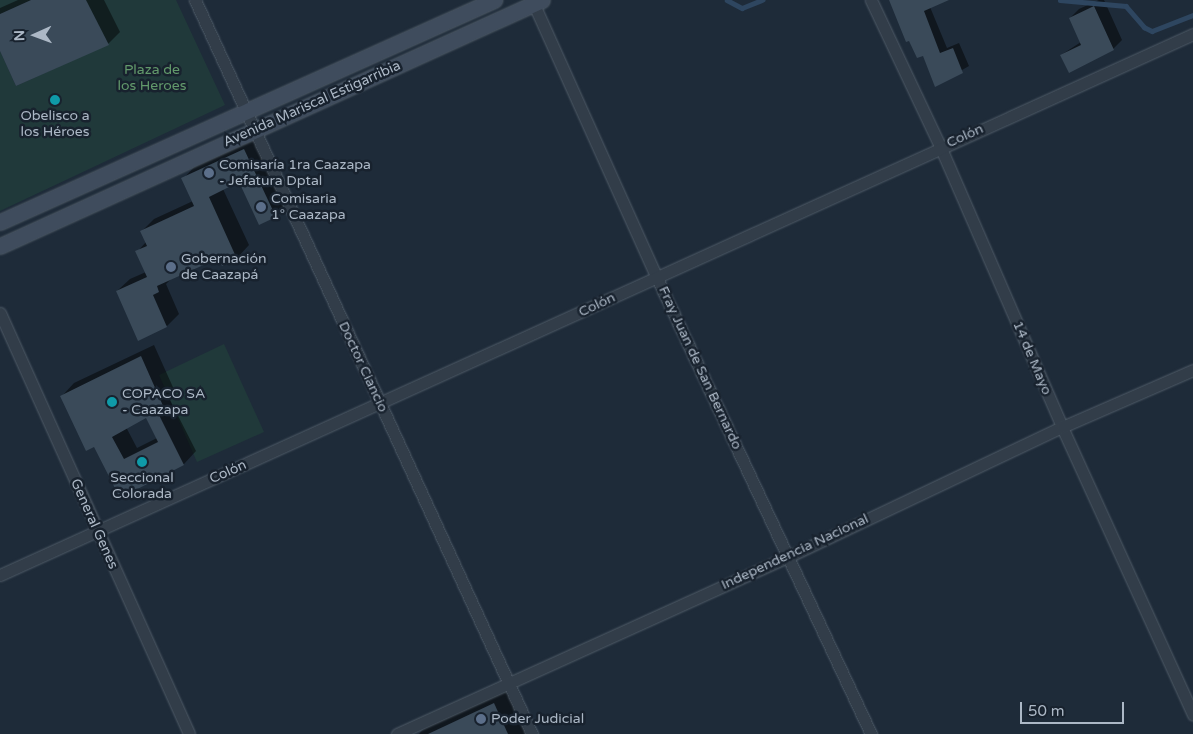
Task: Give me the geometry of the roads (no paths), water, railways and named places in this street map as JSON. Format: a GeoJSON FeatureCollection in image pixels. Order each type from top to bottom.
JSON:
{"type":"FeatureCollection","features":[{"type":"Feature","properties":{"kind":"main road","name":"Avenida Mariscal Estigarribia"},"geometry":{"type":"LineString","coordinates":[[0,222],[245,110],[494,0]]}},
{"type":"Feature","properties":{"kind":"main road","name":"Avenida Mariscal Estigarribia"},"geometry":{"type":"LineString","coordinates":[[0,246],[536,1]]}},
{"type":"Feature","properties":{"kind":"street","name":"Doctor Ciancio"},"geometry":{"type":"LineString","coordinates":[[195,0],[532,734]]}},
{"type":"Feature","properties":{"kind":"street","name":"14 de Mayo"},"geometry":{"type":"LineString","coordinates":[[871,0],[940,146],[1062,426],[1193,715]]}},
{"type":"Feature","properties":{"kind":"street","name":"Fray Juan de San Bernardo"},"geometry":{"type":"LineString","coordinates":[[536,1],[657,278],[790,556],[871,734]]}},
{"type":"Feature","properties":{"kind":"street","name":"Colón"},"geometry":{"type":"LineString","coordinates":[[0,575],[96,530],[380,405],[940,146],[1193,34]]}},
{"type":"Feature","properties":{"kind":"street","name":"General Genes"},"geometry":{"type":"LineString","coordinates":[[0,313],[3,328],[190,734]]}},
{"type":"Feature","properties":{"kind":"street","name":"Independencia Nacional"},"geometry":{"type":"LineString","coordinates":[[397,734],[790,556],[1062,426],[1193,370]]}},
{"type":"Feature","properties":{"kind":"waterway"},"geometry":{"type":"LineString","coordinates":[[727,0],[742,8],[762,0]]}},
{"type":"Feature","properties":{"kind":"waterway"},"geometry":{"type":"LineString","coordinates":[[1060,0],[1126,6],[1144,27],[1152,31],[1193,15]]}},
{"type":"Feature","properties":{"kind":"place","name":"Obelisco a los Héroes"},"geometry":{"type":"Point","coordinates":[55,100]}},
{"type":"Feature","properties":{"kind":"place","name":"Comisaría 1ra Caazapa - Jefatura Dptal"},"geometry":{"type":"Point","coordinates":[209,173]}},
{"type":"Feature","properties":{"kind":"place","name":"Comisaria 1° Caazapa"},"geometry":{"type":"Point","coordinates":[261,207]}},
{"type":"Feature","properties":{"kind":"place","name":"Gobernación de Caazapá"},"geometry":{"type":"Point","coordinates":[171,267]}},
{"type":"Feature","properties":{"kind":"place","name":"COPACO SA - Caazapa"},"geometry":{"type":"Point","coordinates":[112,402]}},
{"type":"Feature","properties":{"kind":"place","name":"Seccional Colorada"},"geometry":{"type":"Point","coordinates":[142,462]}},
{"type":"Feature","properties":{"kind":"place","name":"Poder Judicial"},"geometry":{"type":"Point","coordinates":[481,719]}},
{"type":"Feature","properties":{"kind":"park label","name":"Plaza de los Heroes"},"geometry":{"type":"Point","coordinates":[152,78]}}]}
